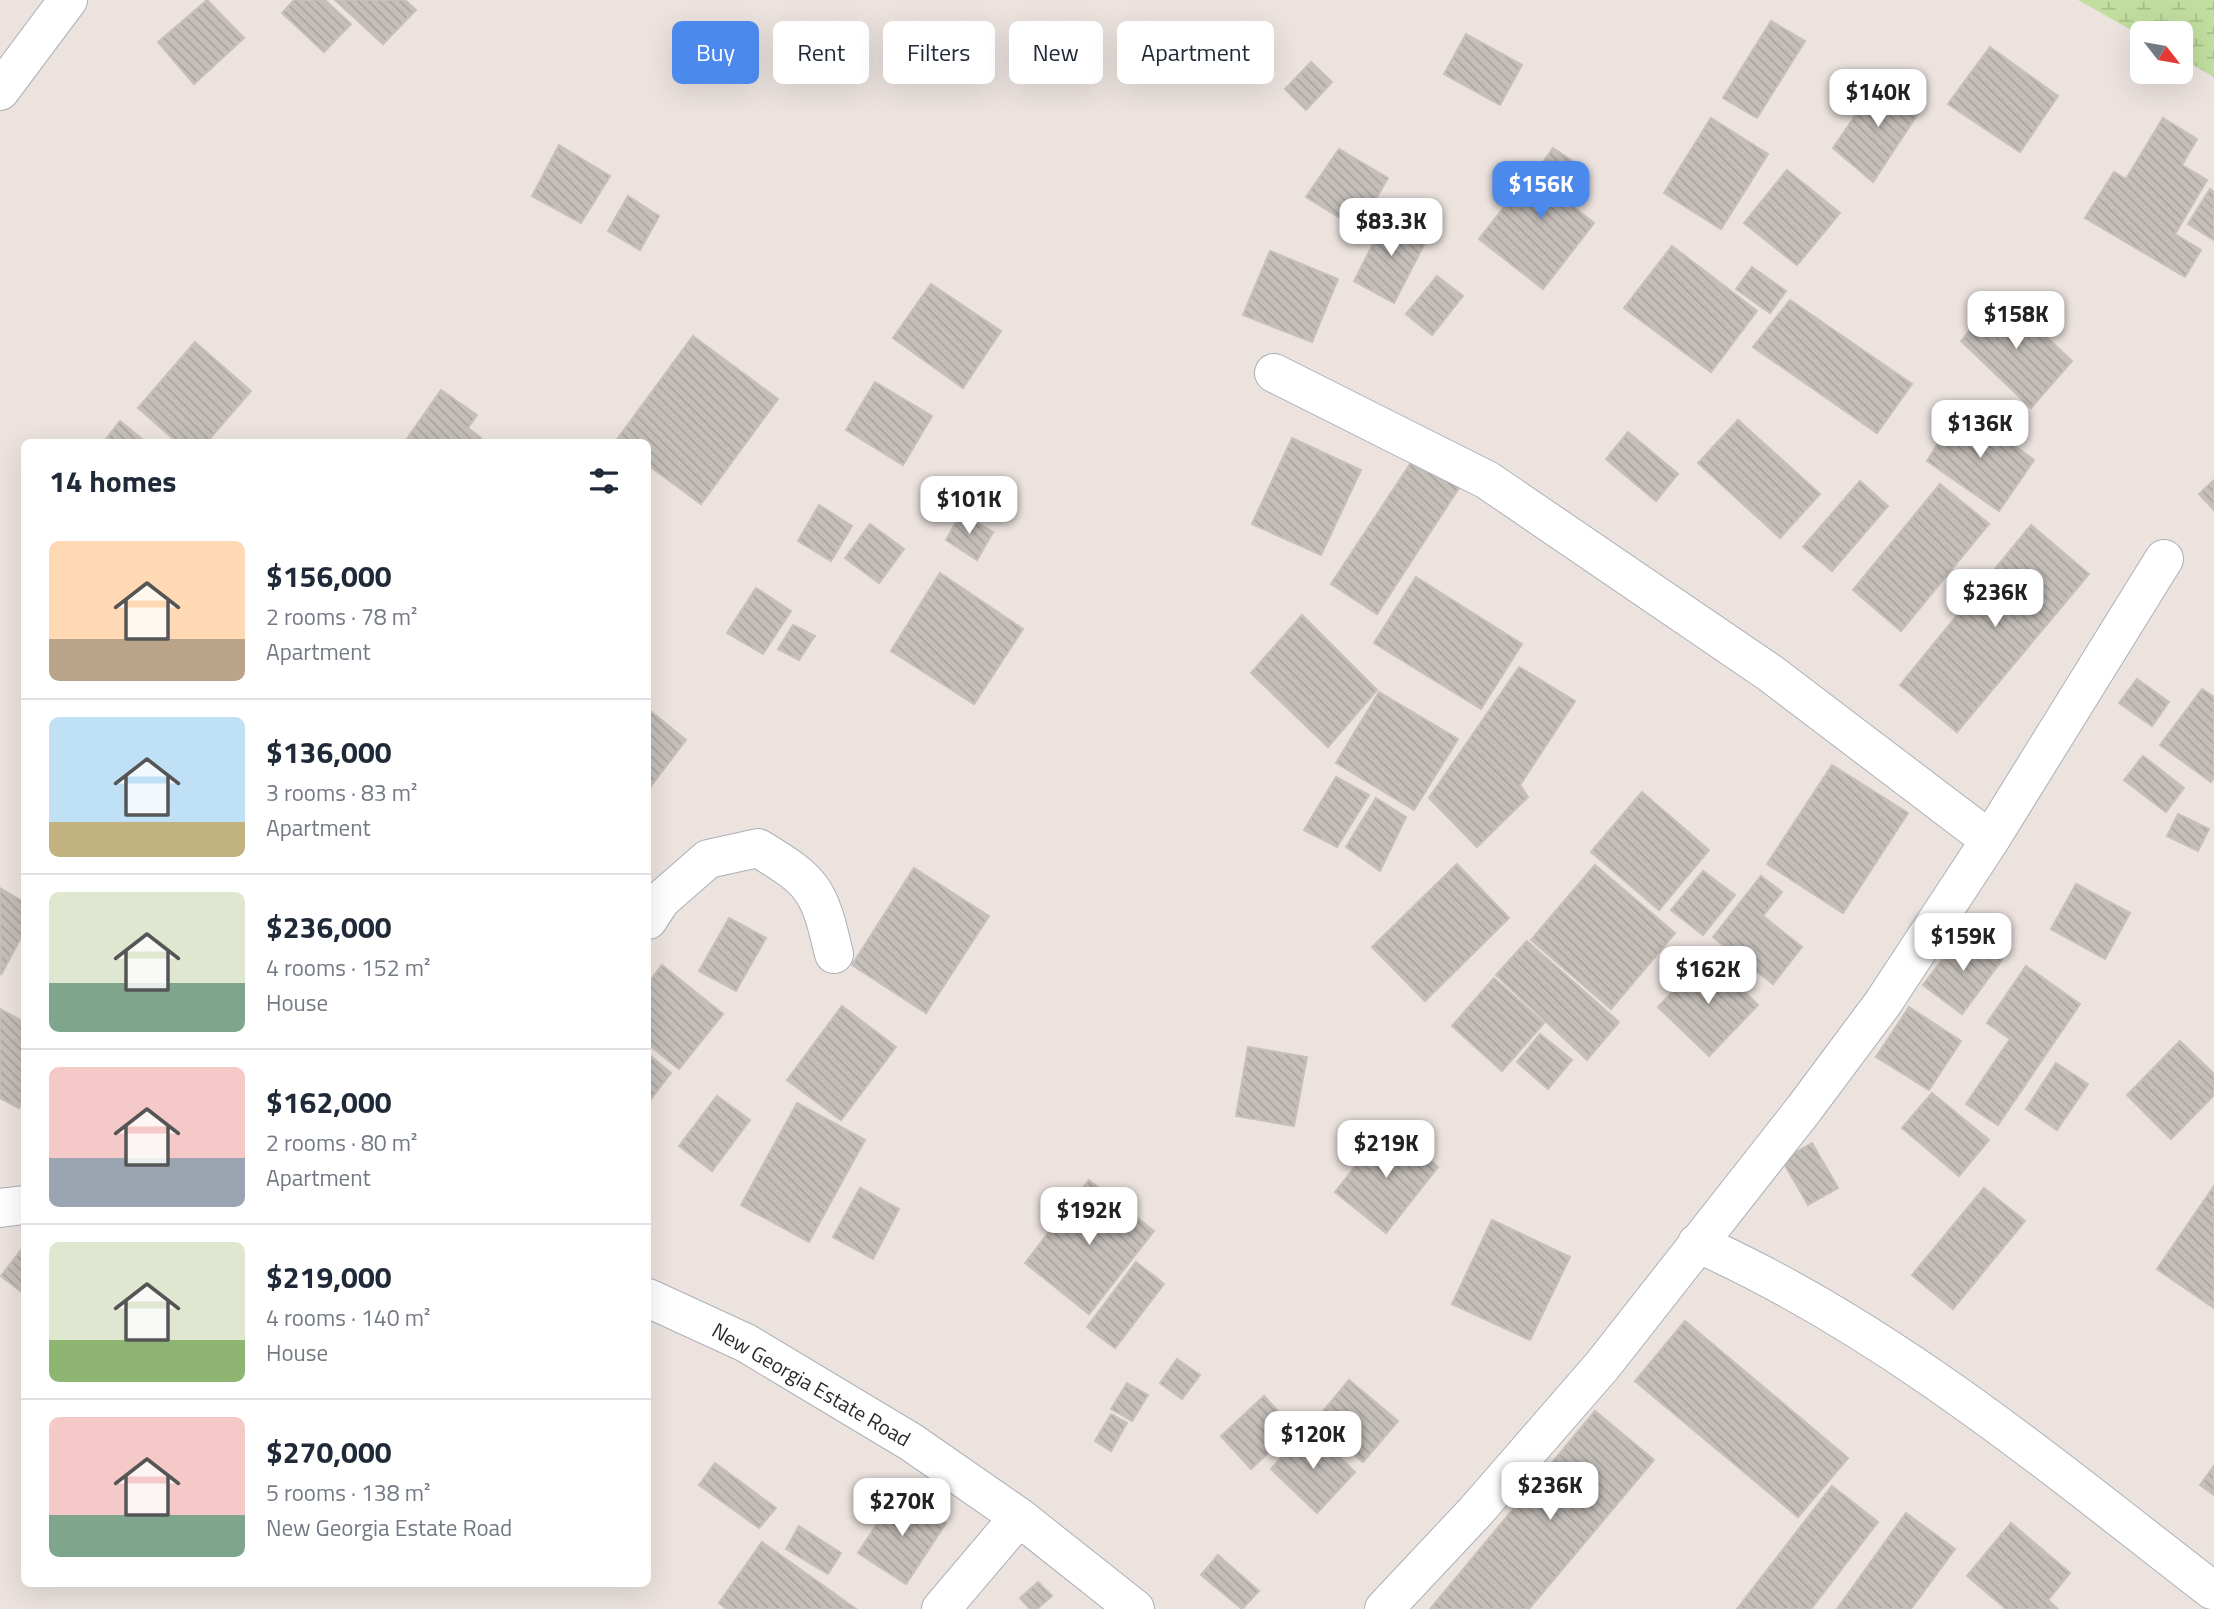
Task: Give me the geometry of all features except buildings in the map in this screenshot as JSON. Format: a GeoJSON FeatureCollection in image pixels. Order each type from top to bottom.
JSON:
{"type":"FeatureCollection","features":[{"type":"Feature","properties":{"kind":"street"},"geometry":{"type":"LineString","coordinates":[[0,90],[68,0]]}},
{"type":"Feature","properties":{"kind":"street"},"geometry":{"type":"LineString","coordinates":[[1274,373],[1487,480],[1770,673],[1990,840]]}},
{"type":"Feature","properties":{"kind":"street"},"geometry":{"type":"LineString","coordinates":[[1384,1609],[1476,1511],[1602,1366],[1804,1109],[1883,1003],[1990,840],[2164,559]]}},
{"type":"Feature","properties":{"kind":"street"},"geometry":{"type":"LineString","coordinates":[[651,915],[661,900],[708,859],[758,848],[796,871],[822,903],[834,954]]}},
{"type":"Feature","properties":{"kind":"street"},"geometry":{"type":"LineString","coordinates":[[0,1209],[21,1206]]}},
{"type":"Feature","properties":{"kind":"street"},"geometry":{"type":"LineString","coordinates":[[1697,1242],[1751,1267],[1834,1314],[1978,1408],[2207,1595]]}},
{"type":"Feature","properties":{"kind":"street","name":"New Georgia Estate Road"},"geometry":{"type":"LineString","coordinates":[[651,1299],[746,1343],[911,1442],[1019,1517],[1135,1609]]}},
{"type":"Feature","properties":{"kind":"street"},"geometry":{"type":"LineString","coordinates":[[941,1609],[1019,1517]]}},
{"type":"Feature","properties":{"kind":"green space"},"geometry":{"type":"Polygon","coordinates":[[[2078,0],[2214,0],[2214,77],[2193,65],[2193,21],[2130,21],[2130,29],[2078,0]]]}}]}
